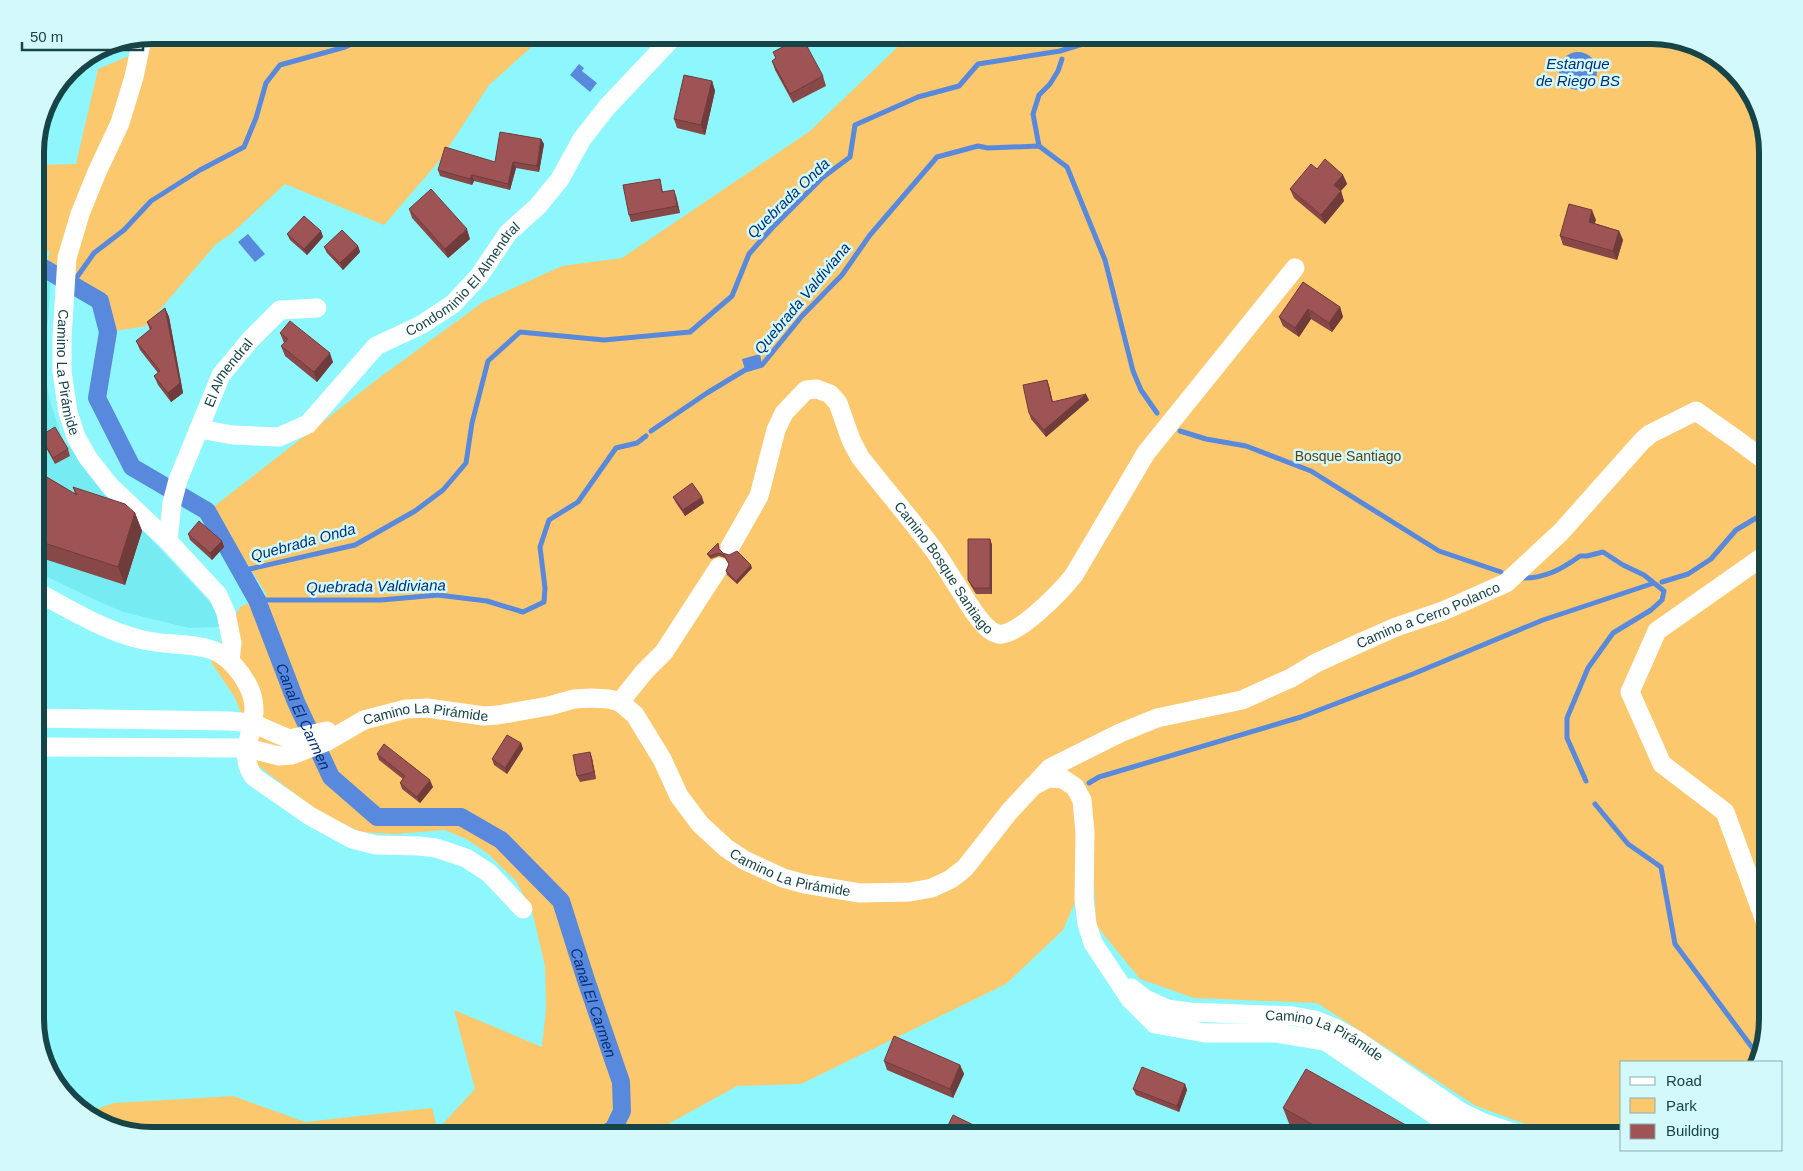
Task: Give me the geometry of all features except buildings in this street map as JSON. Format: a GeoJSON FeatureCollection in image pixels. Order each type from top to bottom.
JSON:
{"type":"FeatureCollection","features":[{"type":"Feature","properties":{"kind":"street","name":"Condominio El Almendral"},"geometry":{"type":"LineString","coordinates":[[199,429],[233,435],[279,437],[308,424],[376,346],[421,324],[452,304],[480,276],[508,232],[538,206],[560,179],[582,139],[607,107],[666,44]]}},
{"type":"Feature","properties":{"kind":"street","name":"Camino La Pirámide"},"geometry":{"type":"LineString","coordinates":[[141,45],[134,78],[120,124],[80,214],[67,258],[62,337],[62,372],[68,412],[76,437],[88,458],[110,486],[168,541],[218,594],[226,613],[232,643],[230,661]]}},
{"type":"Feature","properties":{"kind":"street","name":"Camino Bosque Santiago"},"geometry":{"type":"LineString","coordinates":[[730,548],[759,496],[776,430],[784,413],[806,390],[817,389],[830,394],[838,403],[851,440],[860,456],[934,550],[988,630],[998,634],[1009,633],[1027,620],[1065,586],[1079,568],[1146,453],[1295,268]]}},
{"type":"Feature","properties":{"kind":"street","name":"El Almendral"},"geometry":{"type":"LineString","coordinates":[[168,541],[172,503],[178,480],[222,375],[250,340],[280,310],[317,308]]}},
{"type":"Feature","properties":{"kind":"street","name":"Camino a Cerro Polanco"},"geometry":{"type":"LineString","coordinates":[[1034,786],[1050,768],[1120,734],[1158,718],[1242,700],[1292,678],[1316,663],[1362,642],[1396,627],[1444,611],[1506,583],[1561,532],[1642,441],[1656,430],[1696,411],[1759,457]]}},
{"type":"Feature","properties":{"kind":"street"},"geometry":{"type":"LineString","coordinates":[[1759,560],[1657,631],[1630,692],[1662,764],[1725,812],[1759,905]]}},
{"type":"Feature","properties":{"kind":"street"},"geometry":{"type":"LineString","coordinates":[[620,702],[644,672],[664,652],[720,567]]}},
{"type":"Feature","properties":{"kind":"street"},"geometry":{"type":"LineString","coordinates":[[44,596],[109,628],[138,639],[204,648],[217,652],[230,661],[246,682],[254,701],[246,764],[254,777],[303,811],[352,839],[376,845],[436,848],[466,858],[489,873],[522,909]]}},
{"type":"Feature","properties":{"kind":"street","name":"Camino La Pirámide"},"geometry":{"type":"LineString","coordinates":[[44,747],[248,748],[279,756],[291,747],[325,737],[364,720],[406,709],[427,708],[484,716],[549,706],[574,699],[591,698],[620,702],[635,715],[662,759],[679,796],[700,824],[713,837],[744,860],[763,870],[805,884],[860,894],[910,892],[932,888],[951,879],[965,868],[1009,812],[1034,786],[1048,778],[1062,779],[1075,787],[1082,800],[1085,832],[1084,899],[1087,924],[1093,943],[1130,999],[1155,1024],[1205,1033],[1276,1033],[1325,1041],[1455,1127]]}},
{"type":"Feature","properties":{"kind":"street"},"geometry":{"type":"LineString","coordinates":[[44,718],[252,723],[291,747]]}},
{"type":"Feature","properties":{"kind":"street","name":"Camino La Pirámide"},"geometry":{"type":"LineString","coordinates":[[1112,973],[1145,999],[1167,1009],[1189,1012],[1288,1016],[1316,1020],[1355,1039],[1461,1112],[1496,1127]]}},
{"type":"Feature","properties":{"kind":"shaded area"},"geometry":{"type":"Polygon","coordinates":[[[44,277],[51,279],[44,372],[44,277]]]}},
{"type":"Feature","properties":{"kind":"shaded area"},"geometry":{"type":"Polygon","coordinates":[[[44,372],[50,401],[62,438],[111,496],[216,609],[221,624],[217,627],[189,628],[123,612],[44,575],[44,372]]]}},
{"type":"Feature","properties":{"kind":"green space"},"geometry":{"type":"Polygon","coordinates":[[[158,44],[535,44],[489,85],[440,160],[384,225],[285,184],[231,234],[216,244],[146,326],[108,332],[100,301],[51,279],[48,258],[50,251],[44,252],[44,165],[76,164],[98,69],[158,44]]]}},
{"type":"Feature","properties":{"kind":"green space","name":"Bosque Santiago"},"geometry":{"type":"Polygon","coordinates":[[[901,44],[1658,44],[1672,46],[1699,55],[1728,75],[1745,98],[1751,111],[1756,124],[1759,152],[1759,1026],[1750,1061],[1620,1061],[1620,1127],[1533,1127],[1476,1106],[1317,1003],[1194,998],[1140,979],[1096,925],[1093,861],[1063,930],[1006,984],[801,1084],[737,1086],[663,1127],[440,1127],[475,1089],[454,1010],[542,1047],[546,1008],[545,966],[532,911],[516,881],[487,853],[468,840],[445,830],[394,834],[361,832],[322,814],[257,765],[246,725],[234,696],[211,662],[240,607],[267,595],[212,508],[379,378],[483,302],[562,266],[622,258],[810,131],[901,44]]]}},
{"type":"Feature","properties":{"kind":"green space"},"geometry":{"type":"Polygon","coordinates":[[[233,1096],[305,1122],[432,1108],[437,1127],[152,1127],[124,1124],[93,1110],[114,1103],[233,1096]]]}},
{"type":"Feature","properties":{"kind":"water","name":"Estanque de Riego BS"},"geometry":{"type":"Polygon","coordinates":[[[1578,52],[1591,58],[1597,71],[1591,84],[1578,90],[1565,84],[1559,71],[1565,58],[1578,52]]]}},
{"type":"Feature","properties":{"kind":"water"},"geometry":{"type":"Polygon","coordinates":[[[579,64],[584,68],[582,71],[597,83],[590,92],[570,75],[579,64]]]}},
{"type":"Feature","properties":{"kind":"water"},"geometry":{"type":"Polygon","coordinates":[[[248,234],[265,254],[255,262],[238,242],[248,234]]]}},
{"type":"Feature","properties":{"kind":"water"},"geometry":{"type":"Polygon","coordinates":[[[760,354],[762,365],[745,370],[742,359],[760,354]]]}},
{"type":"Feature","properties":{"kind":"waterway"},"geometry":{"type":"LineString","coordinates":[[72,284],[94,253],[124,230],[151,201],[200,170],[244,147],[256,118],[266,83],[280,65],[351,44]]}},
{"type":"Feature","properties":{"kind":"waterway","name":"Quebrada Onda"},"geometry":{"type":"LineString","coordinates":[[241,571],[355,545],[415,511],[443,490],[466,463],[472,423],[488,361],[520,332],[604,340],[690,332],[732,296],[749,254],[772,228],[822,178],[850,157],[855,125],[918,97],[959,86],[978,64],[1060,51],[1083,44]]}},
{"type":"Feature","properties":{"kind":"waterway"},"geometry":{"type":"LineString","coordinates":[[1039,146],[1033,114],[1039,95],[1050,84],[1058,71],[1062,59]]}},
{"type":"Feature","properties":{"kind":"waterway","name":"Quebrada Valdiviana"},"geometry":{"type":"LineString","coordinates":[[651,431],[745,370],[762,365],[802,316],[842,275],[870,235],[937,157],[978,146],[988,148],[1039,146],[1067,167],[1105,260],[1133,371],[1141,390],[1157,413]]}},
{"type":"Feature","properties":{"kind":"waterway","name":"Canal El Carmen"},"geometry":{"type":"LineString","coordinates":[[44,268],[100,301],[108,332],[97,398],[132,467],[207,511],[257,600],[296,702],[331,777],[377,817],[461,817],[501,840],[561,901],[621,1082],[622,1111],[614,1127]]}},
{"type":"Feature","properties":{"kind":"waterway"},"geometry":{"type":"LineString","coordinates":[[1180,431],[1206,439],[1246,446],[1311,471],[1439,551],[1501,572]]}},
{"type":"Feature","properties":{"kind":"waterway","name":"Quebrada Valdiviana"},"geometry":{"type":"LineString","coordinates":[[257,600],[381,600],[438,595],[487,601],[523,612],[544,602],[545,588],[540,547],[549,520],[578,502],[616,448],[637,443],[646,436]]}},
{"type":"Feature","properties":{"kind":"waterway"},"geometry":{"type":"LineString","coordinates":[[1662,582],[1688,574],[1711,559],[1736,530],[1759,516]]}},
{"type":"Feature","properties":{"kind":"waterway"},"geometry":{"type":"LineString","coordinates":[[1521,578],[1545,575],[1580,556],[1603,552],[1623,565],[1644,575],[1664,591],[1662,600],[1651,610],[1613,633],[1588,668],[1567,718],[1567,738],[1586,781]]}},
{"type":"Feature","properties":{"kind":"waterway"},"geometry":{"type":"LineString","coordinates":[[1089,783],[1099,777],[1301,717],[1413,674],[1543,620],[1651,584]]}},
{"type":"Feature","properties":{"kind":"waterway"},"geometry":{"type":"LineString","coordinates":[[1595,804],[1628,844],[1661,867],[1675,944],[1754,1050]]}}]}
